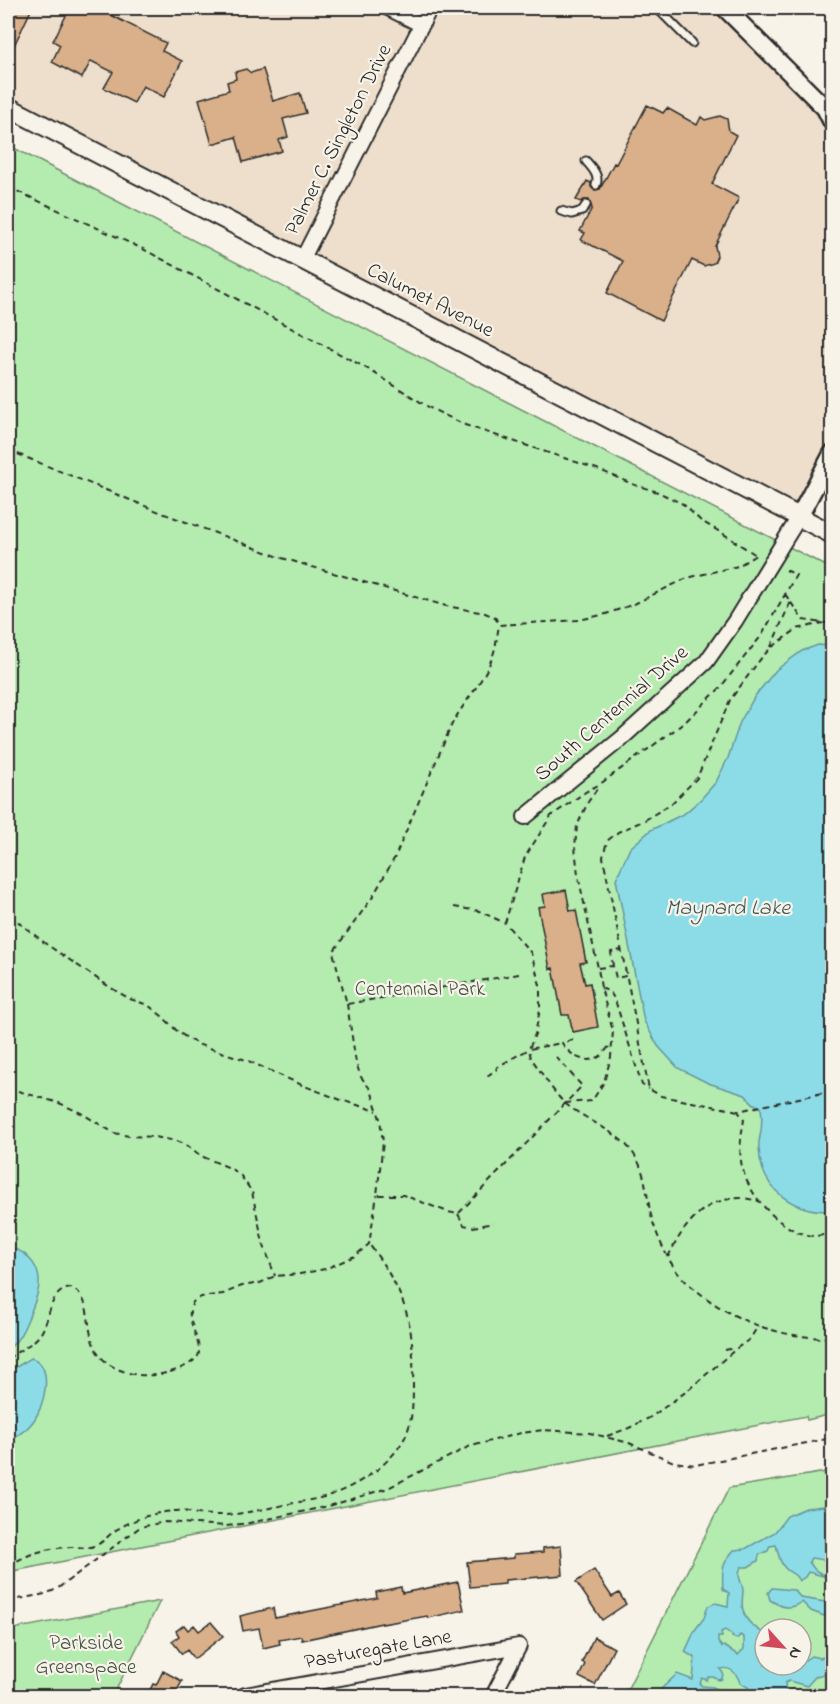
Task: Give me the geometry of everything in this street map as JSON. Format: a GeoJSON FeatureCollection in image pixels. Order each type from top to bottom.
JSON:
{"type":"FeatureCollection","features":[{"type":"Feature","properties":{"kind":"main road","name":"Calumet Avenue"},"geometry":{"type":"LineString","coordinates":[[8,107],[832,534]]}},
{"type":"Feature","properties":{"kind":"street"},"geometry":{"type":"LineString","coordinates":[[388,8],[422,25]]}},
{"type":"Feature","properties":{"kind":"street","name":"Palmer C. Singleton Drive"},"geometry":{"type":"LineString","coordinates":[[302,260],[430,8]]}},
{"type":"Feature","properties":{"kind":"street"},"geometry":{"type":"LineString","coordinates":[[725,8],[825,108],[832,122]]}},
{"type":"Feature","properties":{"kind":"street"},"geometry":{"type":"LineString","coordinates":[[799,517],[832,454]]}},
{"type":"Feature","properties":{"kind":"street","name":"South Centennial Drive"},"geometry":{"type":"LineString","coordinates":[[525,817],[622,738],[706,662],[735,621],[799,517]]}},
{"type":"Feature","properties":{"kind":"street","name":"Pasturegate Lane"},"geometry":{"type":"LineString","coordinates":[[244,1696],[519,1646],[493,1696]]}},
{"type":"Feature","properties":{"kind":"lane"},"geometry":{"type":"LineString","coordinates":[[657,8],[692,43]]}},
{"type":"Feature","properties":{"kind":"lane"},"geometry":{"type":"LineString","coordinates":[[586,161],[596,174],[598,181],[596,185]]}},
{"type":"Feature","properties":{"kind":"lane"},"geometry":{"type":"LineString","coordinates":[[561,211],[572,214],[582,211],[586,205]]}},
{"type":"Feature","properties":{"kind":"path"},"geometry":{"type":"LineString","coordinates":[[8,187],[143,249],[368,369],[430,408],[465,425],[597,469],[683,504],[701,521],[756,555],[738,566],[687,578],[634,604],[606,614],[579,620],[499,625]]}},
{"type":"Feature","properties":{"kind":"path"},"geometry":{"type":"LineString","coordinates":[[8,450],[162,513],[282,558],[446,606],[485,613],[495,617],[499,625],[493,656],[452,724],[395,858],[372,898],[333,952],[347,1004],[356,1063],[361,1077],[370,1090],[383,1142],[369,1244],[355,1256],[325,1269],[275,1276],[223,1294],[201,1297],[193,1302],[190,1311],[191,1322],[200,1352],[196,1359],[169,1373],[136,1375],[112,1367],[103,1360],[96,1352],[86,1306],[80,1293],[71,1288],[62,1290],[53,1300],[38,1338],[8,1359]]}},
{"type":"Feature","properties":{"kind":"path"},"geometry":{"type":"LineString","coordinates":[[505,923],[525,857],[551,816],[600,784],[684,723],[719,689],[762,635],[796,575],[786,570]]}},
{"type":"Feature","properties":{"kind":"path"},"geometry":{"type":"LineString","coordinates":[[785,594],[803,620],[823,623]]}},
{"type":"Feature","properties":{"kind":"path"},"geometry":{"type":"LineString","coordinates":[[771,648],[790,603]]}},
{"type":"Feature","properties":{"kind":"path"},"geometry":{"type":"LineString","coordinates":[[649,1089],[603,857],[607,841],[618,832],[645,820],[672,803],[697,778],[730,700],[771,648],[797,629],[832,622]]}},
{"type":"Feature","properties":{"kind":"path"},"geometry":{"type":"LineString","coordinates":[[565,1103],[592,1101],[604,1082],[611,1057],[613,1031],[601,988],[578,874],[575,847],[577,826],[588,802],[600,784]]}},
{"type":"Feature","properties":{"kind":"path"},"geometry":{"type":"LineString","coordinates":[[454,907],[478,911],[505,923],[531,953],[540,985],[540,1010],[529,1049],[531,1058],[565,1103],[619,1139],[639,1162],[652,1219],[664,1250],[676,1270],[696,1290],[738,1319],[791,1336],[832,1338]]}},
{"type":"Feature","properties":{"kind":"path"},"geometry":{"type":"LineString","coordinates":[[8,918],[16,920],[46,944],[111,988],[130,999],[148,1005],[178,1032],[197,1044],[246,1060],[302,1085],[377,1112]]}},
{"type":"Feature","properties":{"kind":"path"},"geometry":{"type":"LineString","coordinates":[[621,950],[611,952],[616,978],[626,976]]}},
{"type":"Feature","properties":{"kind":"path"},"geometry":{"type":"LineString","coordinates":[[598,968],[614,966]]}},
{"type":"Feature","properties":{"kind":"path"},"geometry":{"type":"LineString","coordinates":[[347,1004],[519,974]]}},
{"type":"Feature","properties":{"kind":"path"},"geometry":{"type":"LineString","coordinates":[[601,988],[610,992],[615,1000],[642,1085],[661,1096],[738,1111],[832,1091]]}},
{"type":"Feature","properties":{"kind":"path"},"geometry":{"type":"LineString","coordinates":[[487,1076],[497,1067],[529,1049],[573,1040]]}},
{"type":"Feature","properties":{"kind":"path"},"geometry":{"type":"LineString","coordinates":[[562,1043],[568,1053],[579,1059],[590,1060],[600,1057],[612,1043]]}},
{"type":"Feature","properties":{"kind":"path"},"geometry":{"type":"LineString","coordinates":[[458,1214],[582,1086],[556,1057]]}},
{"type":"Feature","properties":{"kind":"path"},"geometry":{"type":"LineString","coordinates":[[8,1088],[59,1103],[114,1132],[129,1136],[176,1141],[188,1146],[201,1156],[230,1168],[241,1176],[252,1192],[263,1243],[275,1276]]}},
{"type":"Feature","properties":{"kind":"path"},"geometry":{"type":"LineString","coordinates":[[738,1111],[744,1120],[740,1143],[742,1169],[759,1201],[774,1217],[793,1229],[814,1236],[832,1233]]}},
{"type":"Feature","properties":{"kind":"path"},"geometry":{"type":"LineString","coordinates":[[377,1194],[402,1195],[458,1214]]}},
{"type":"Feature","properties":{"kind":"path"},"geometry":{"type":"LineString","coordinates":[[668,1257],[680,1233],[697,1213],[721,1200],[741,1198],[759,1201]]}},
{"type":"Feature","properties":{"kind":"path"},"geometry":{"type":"LineString","coordinates":[[458,1214],[464,1225],[473,1227],[493,1223]]}},
{"type":"Feature","properties":{"kind":"path"},"geometry":{"type":"LineString","coordinates":[[8,1566],[33,1552],[92,1547],[136,1519],[163,1513],[178,1511],[225,1515],[324,1497],[355,1484],[391,1457],[403,1443],[410,1423],[413,1399],[413,1340],[409,1319],[399,1292],[386,1267],[369,1244]]}},
{"type":"Feature","properties":{"kind":"path"},"geometry":{"type":"LineString","coordinates":[[605,1437],[651,1417],[687,1391],[750,1339],[758,1326]]}},
{"type":"Feature","properties":{"kind":"path"},"geometry":{"type":"LineString","coordinates":[[725,1350],[737,1348]]}},
{"type":"Feature","properties":{"kind":"path"},"geometry":{"type":"LineString","coordinates":[[8,1601],[45,1594],[57,1589],[140,1527],[165,1522],[226,1526],[329,1506],[388,1488],[468,1447],[521,1433],[543,1430],[590,1433],[629,1443],[674,1462],[695,1465],[832,1438]]}},
{"type":"Feature","properties":{"kind":"shaded area"},"geometry":{"type":"Polygon","coordinates":[[[8,8],[385,8],[419,25],[302,258],[8,103],[8,8]]]}},
{"type":"Feature","properties":{"kind":"shaded area"},"geometry":{"type":"Polygon","coordinates":[[[434,8],[720,8],[823,110],[832,129],[832,447],[798,513],[309,258],[434,8]]]}},
{"type":"Feature","properties":{"kind":"green space","name":"Centennial Park"},"geometry":{"type":"Polygon","coordinates":[[[8,145],[832,569],[832,1414],[807,1420],[806,1416],[8,1572],[8,145]]]}},
{"type":"Feature","properties":{"kind":"green space"},"geometry":{"type":"Polygon","coordinates":[[[832,1471],[832,1696],[624,1696],[729,1488],[832,1471]]]}},
{"type":"Feature","properties":{"kind":"green space","name":"Parkside Greenspace"},"geometry":{"type":"Polygon","coordinates":[[[160,1601],[113,1696],[8,1696],[8,1630],[160,1601]]]}},
{"type":"Feature","properties":{"kind":"water","name":"Maynard Lake"},"geometry":{"type":"Polygon","coordinates":[[[818,645],[832,646],[832,1211],[805,1208],[793,1203],[782,1196],[766,1177],[761,1164],[759,1144],[762,1125],[761,1107],[745,1095],[708,1083],[678,1068],[658,1046],[644,1021],[616,879],[630,848],[651,830],[685,813],[716,782],[728,758],[740,722],[755,696],[776,670],[802,651],[818,645]]]}},
{"type":"Feature","properties":{"kind":"water"},"geometry":{"type":"Polygon","coordinates":[[[8,1247],[28,1257],[36,1269],[39,1283],[24,1329],[8,1349],[8,1247]]]}},
{"type":"Feature","properties":{"kind":"water"},"geometry":{"type":"Polygon","coordinates":[[[31,1358],[39,1362],[43,1369],[45,1388],[43,1399],[31,1424],[8,1441],[8,1372],[31,1358]]]}},
{"type":"Feature","properties":{"kind":"water"},"geometry":{"type":"Polygon","coordinates":[[[832,1505],[832,1561],[811,1558],[809,1562],[815,1570],[827,1577],[808,1572],[799,1581],[783,1566],[776,1545],[770,1546],[768,1551],[759,1555],[758,1561],[748,1567],[741,1567],[739,1574],[743,1590],[742,1607],[748,1621],[753,1626],[753,1677],[813,1677],[813,1656],[820,1658],[832,1655],[832,1671],[815,1677],[807,1686],[789,1681],[785,1683],[786,1692],[783,1696],[752,1696],[748,1687],[740,1683],[733,1672],[724,1668],[720,1669],[723,1673],[722,1679],[702,1678],[700,1684],[713,1687],[731,1696],[657,1696],[659,1691],[677,1674],[693,1680],[695,1658],[685,1652],[708,1606],[715,1603],[728,1606],[729,1593],[723,1589],[723,1572],[730,1555],[734,1550],[745,1549],[775,1532],[787,1516],[806,1508],[832,1505]],[[725,1630],[721,1632],[722,1637],[718,1637],[718,1642],[722,1647],[738,1655],[744,1649],[744,1637],[740,1635],[737,1639],[725,1630]]]}},
{"type":"Feature","properties":{"kind":"water"},"geometry":{"type":"Polygon","coordinates":[[[772,1588],[794,1590],[801,1598],[831,1603],[832,1619],[811,1611],[802,1602],[790,1607],[775,1603],[770,1600],[768,1593],[772,1588]]]}},
{"type":"Feature","properties":{"kind":"building"},"geometry":{"type":"Polygon","coordinates":[[[8,8],[32,8],[8,58],[8,8]]]}},
{"type":"Feature","properties":{"kind":"building"},"geometry":{"type":"Polygon","coordinates":[[[70,8],[97,8],[166,43],[162,51],[182,61],[164,97],[143,86],[134,103],[104,88],[113,72],[91,61],[82,78],[52,62],[60,45],[53,41],[70,8]]]}},
{"type":"Feature","properties":{"kind":"building"},"geometry":{"type":"Polygon","coordinates":[[[246,69],[251,73],[263,69],[273,101],[300,93],[306,113],[283,119],[288,137],[279,140],[282,151],[243,162],[236,137],[212,144],[199,99],[229,90],[227,82],[236,79],[235,72],[246,69]]]}},
{"type":"Feature","properties":{"kind":"building"},"geometry":{"type":"Polygon","coordinates":[[[647,105],[663,113],[667,108],[697,125],[701,117],[705,120],[720,116],[727,119],[729,131],[736,135],[712,184],[739,198],[715,246],[717,256],[714,263],[704,266],[692,260],[661,321],[607,293],[623,261],[581,240],[585,233],[580,231],[592,208],[589,200],[581,202],[576,200],[587,181],[591,183],[594,190],[600,189],[647,105]]]}},
{"type":"Feature","properties":{"kind":"building"},"geometry":{"type":"Polygon","coordinates":[[[566,890],[570,911],[576,910],[586,962],[580,963],[585,984],[590,983],[598,1027],[573,1032],[569,1015],[562,1015],[538,907],[545,906],[543,894],[566,890]]]}},
{"type":"Feature","properties":{"kind":"building"},"geometry":{"type":"Polygon","coordinates":[[[561,1546],[563,1575],[505,1580],[505,1584],[470,1587],[467,1562],[514,1558],[514,1554],[543,1552],[543,1548],[561,1546]]]}},
{"type":"Feature","properties":{"kind":"building"},"geometry":{"type":"Polygon","coordinates":[[[594,1570],[612,1597],[619,1593],[626,1604],[602,1620],[576,1582],[594,1570]]]}},
{"type":"Feature","properties":{"kind":"building"},"geometry":{"type":"Polygon","coordinates":[[[458,1582],[464,1610],[428,1618],[427,1616],[382,1623],[302,1640],[301,1636],[279,1640],[280,1644],[263,1648],[259,1628],[243,1631],[240,1616],[273,1608],[275,1618],[377,1598],[376,1592],[401,1587],[402,1593],[458,1582]]]}},
{"type":"Feature","properties":{"kind":"building"},"geometry":{"type":"Polygon","coordinates":[[[211,1622],[223,1636],[194,1659],[187,1650],[182,1654],[172,1641],[179,1636],[176,1631],[184,1625],[188,1630],[194,1625],[199,1631],[211,1622]]]}},
{"type":"Feature","properties":{"kind":"building"},"geometry":{"type":"Polygon","coordinates":[[[594,1637],[614,1648],[595,1685],[579,1677],[585,1664],[582,1662],[594,1637]]]}},
{"type":"Feature","properties":{"kind":"building"},"geometry":{"type":"Polygon","coordinates":[[[163,1671],[182,1681],[175,1695],[178,1696],[147,1696],[153,1684],[156,1685],[163,1671]]]}}]}
